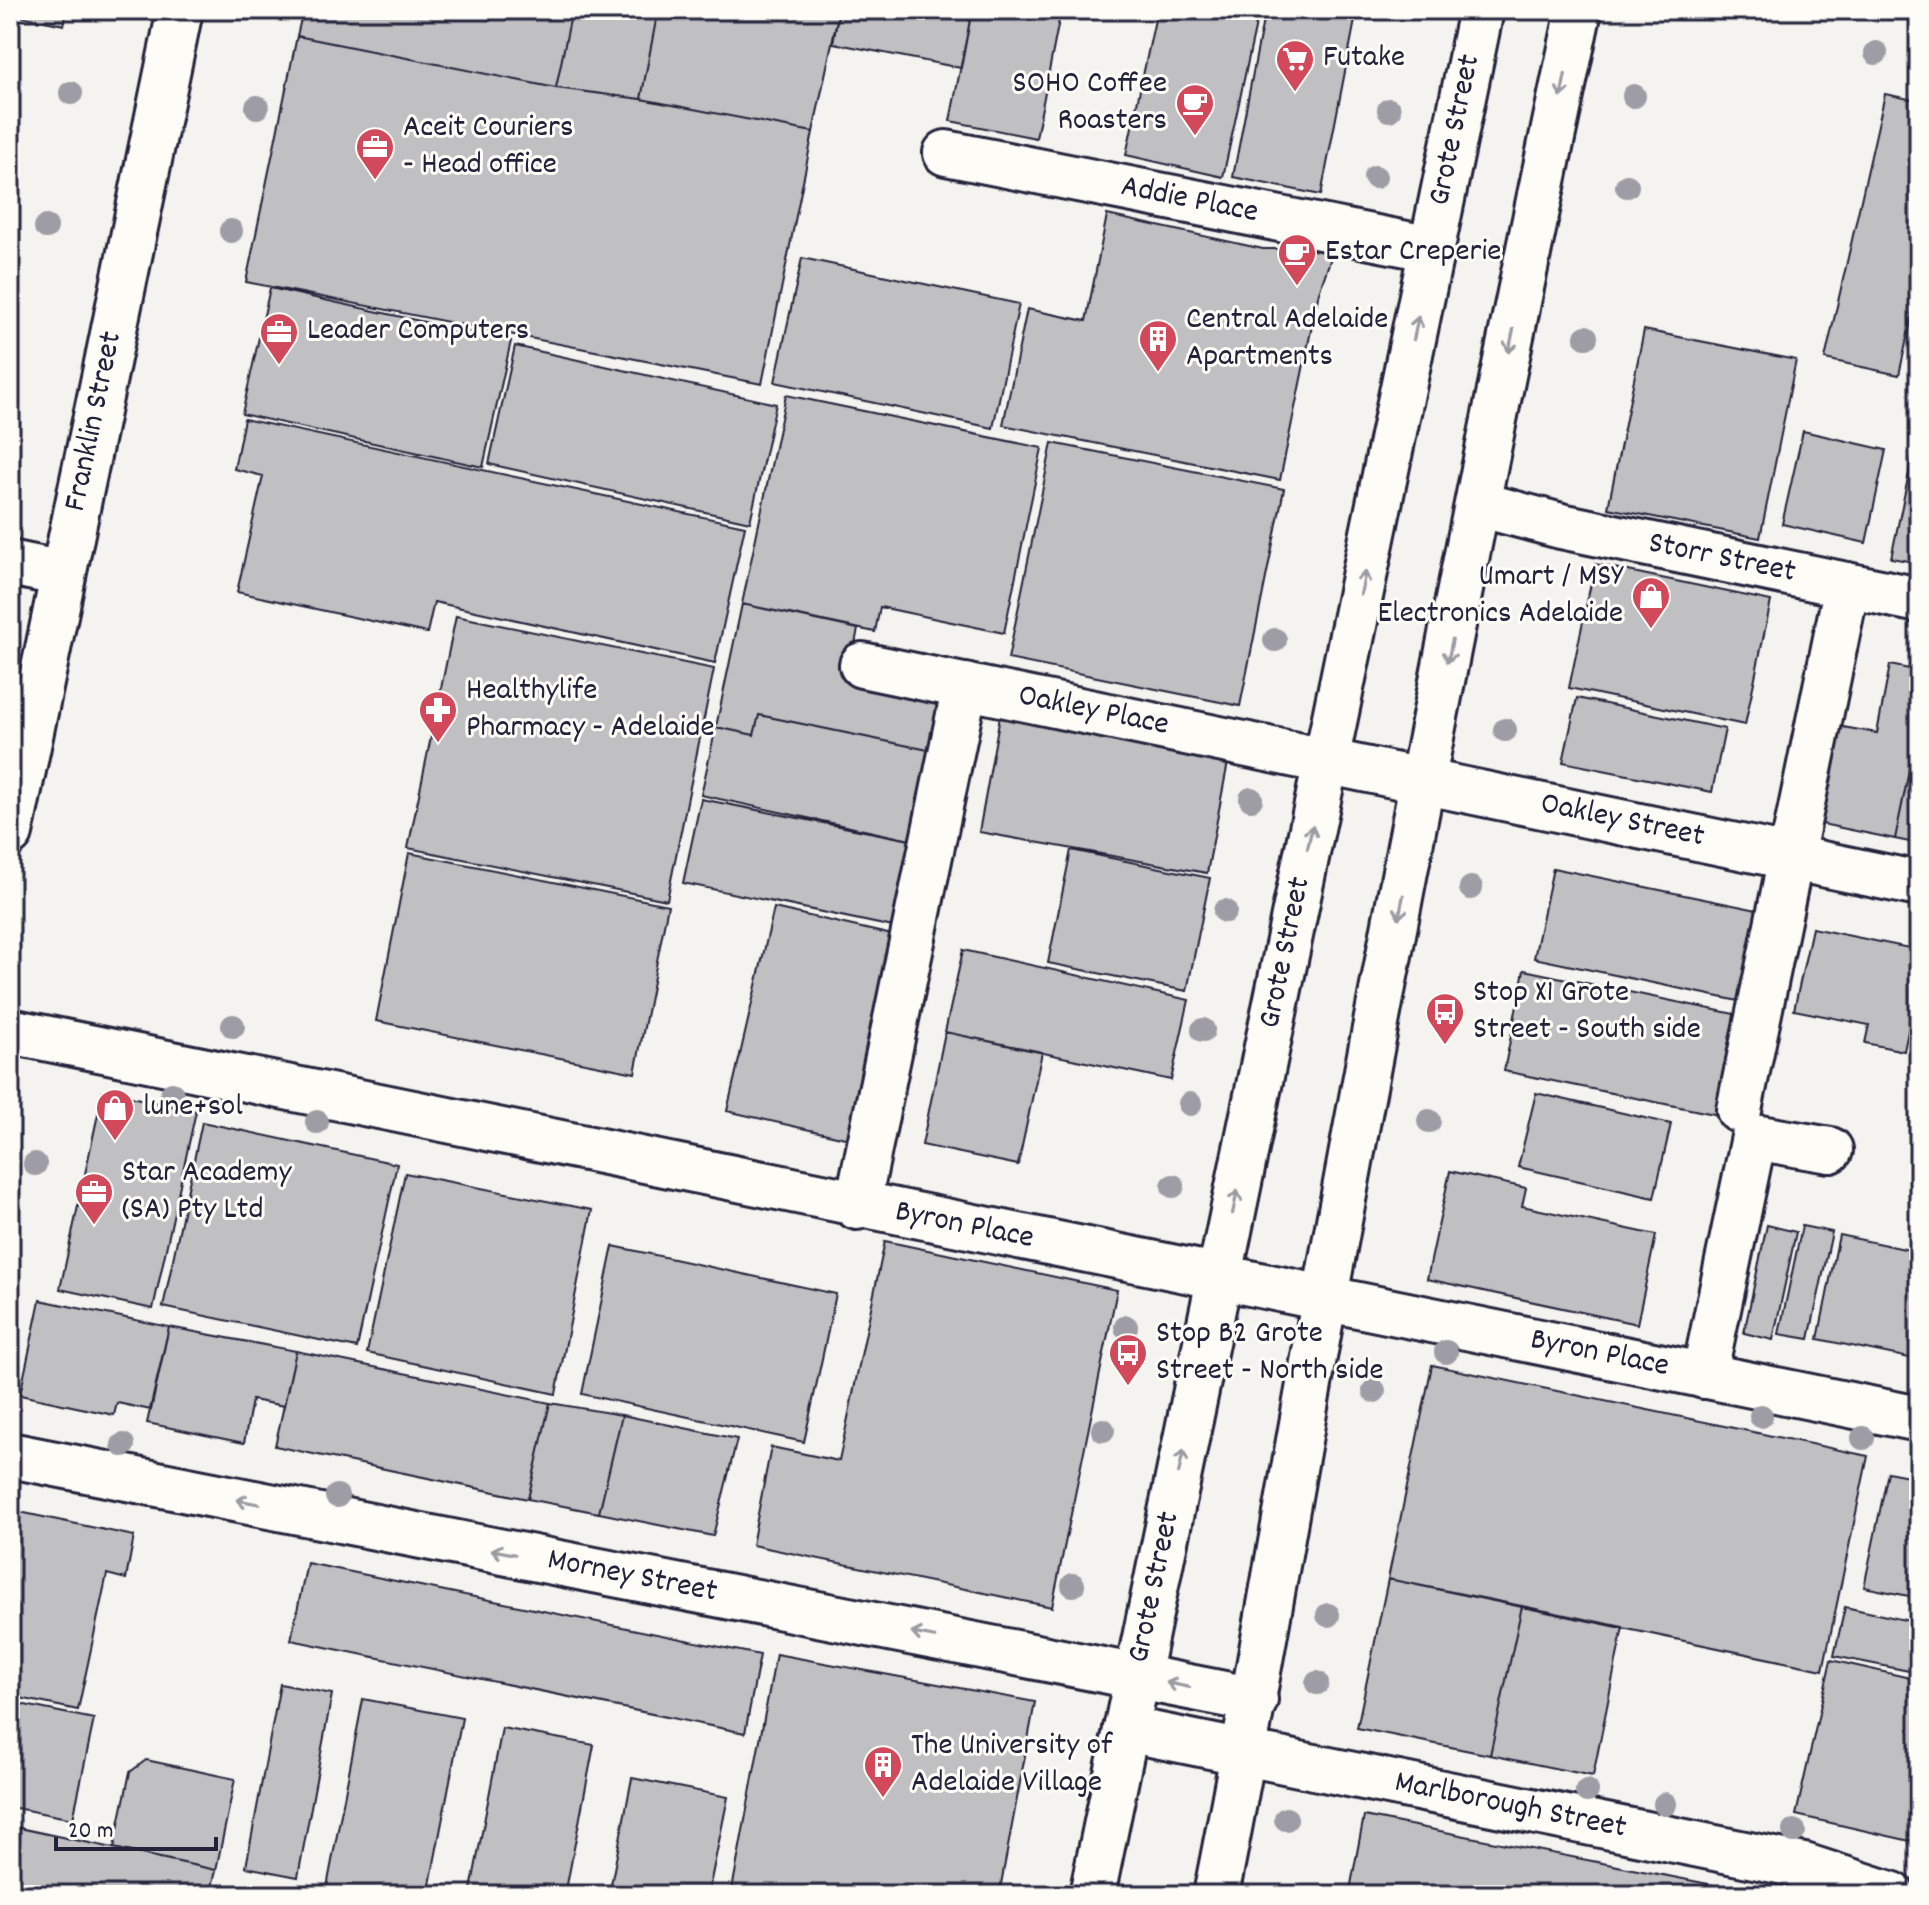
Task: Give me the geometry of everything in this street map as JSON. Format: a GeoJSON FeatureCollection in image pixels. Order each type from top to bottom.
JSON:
{"type":"FeatureCollection","features":[{"type":"Feature","properties":{"kind":"street","name":"Franklin Street"},"geometry":{"type":"LineString","coordinates":[[10,833],[180,10]]}},
{"type":"Feature","properties":{"kind":"street","name":"Grote Street"},"geometry":{"type":"LineString","coordinates":[[1092,1895],[1481,10]]}},
{"type":"Feature","properties":{"kind":"street"},"geometry":{"type":"LineString","coordinates":[[1216,1895],[1255,1700],[1325,1298],[1478,504],[1579,10]]}},
{"type":"Feature","properties":{"kind":"street","name":"Addie Place"},"geometry":{"type":"LineString","coordinates":[[946,153],[1432,249]]}},
{"type":"Feature","properties":{"kind":"street","name":"Storr Street"},"geometry":{"type":"LineString","coordinates":[[1478,504],[1561,526],[1919,600]]}},
{"type":"Feature","properties":{"kind":"street"},"geometry":{"type":"LineString","coordinates":[[10,563],[63,574]]}},
{"type":"Feature","properties":{"kind":"street"},"geometry":{"type":"LineString","coordinates":[[1739,1110],[1847,585]]}},
{"type":"Feature","properties":{"kind":"street","name":"Oakley Place"},"geometry":{"type":"LineString","coordinates":[[862,665],[1326,760]]}},
{"type":"Feature","properties":{"kind":"street"},"geometry":{"type":"LineString","coordinates":[[857,1207],[965,686]]}},
{"type":"Feature","properties":{"kind":"street","name":"Oakley Street"},"geometry":{"type":"LineString","coordinates":[[1326,760],[1426,778],[1919,884]]}},
{"type":"Feature","properties":{"kind":"street","name":"Byron Place"},"geometry":{"type":"LineString","coordinates":[[10,1031],[857,1207],[1919,1419]]}},
{"type":"Feature","properties":{"kind":"street"},"geometry":{"type":"LineString","coordinates":[[1704,1376],[1754,1137],[1830,1150]]}},
{"type":"Feature","properties":{"kind":"street","name":"Morney Street"},"geometry":{"type":"LineString","coordinates":[[10,1455],[1255,1700]]}},
{"type":"Feature","properties":{"kind":"street","name":"Marlborough Street"},"geometry":{"type":"LineString","coordinates":[[1126,1729],[1804,1866],[1876,1893]]}},
{"type":"Feature","properties":{"kind":"building"},"geometry":{"type":"Polygon","coordinates":[[[10,10],[67,10],[64,25],[10,14],[10,10]]]}},
{"type":"Feature","properties":{"kind":"building"},"geometry":{"type":"Polygon","coordinates":[[[303,10],[572,10],[556,88],[297,36],[303,10]]]}},
{"type":"Feature","properties":{"kind":"building"},"geometry":{"type":"Polygon","coordinates":[[[572,10],[658,10],[641,99],[556,88],[572,10]]]}},
{"type":"Feature","properties":{"kind":"building"},"geometry":{"type":"Polygon","coordinates":[[[658,10],[839,10],[813,132],[641,99],[658,10]]]}},
{"type":"Feature","properties":{"kind":"building"},"geometry":{"type":"Polygon","coordinates":[[[839,10],[972,10],[961,68],[833,43],[839,10]]]}},
{"type":"Feature","properties":{"kind":"building"},"geometry":{"type":"Polygon","coordinates":[[[972,10],[1061,10],[1036,138],[950,121],[972,10]]]}},
{"type":"Feature","properties":{"kind":"building"},"geometry":{"type":"Polygon","coordinates":[[[1157,10],[1259,10],[1223,177],[1126,155],[1157,10]]]}},
{"type":"Feature","properties":{"kind":"building","name":"Futake"},"geometry":{"type":"Polygon","coordinates":[[[1265,10],[1357,10],[1321,195],[1233,177],[1265,10]]]}},
{"type":"Feature","properties":{"kind":"building"},"geometry":{"type":"Polygon","coordinates":[[[297,36],[556,88],[641,99],[813,132],[762,384],[246,282],[297,36]]]}},
{"type":"Feature","properties":{"kind":"building"},"geometry":{"type":"Polygon","coordinates":[[[1885,94],[1919,101],[1919,284],[1899,375],[1825,359],[1885,94]]]}},
{"type":"Feature","properties":{"kind":"building","name":"Central Adelaide Apartments"},"geometry":{"type":"Polygon","coordinates":[[[1107,215],[1263,249],[1334,249],[1319,292],[1280,480],[1003,425],[1027,309],[1086,321],[1107,215]]]}},
{"type":"Feature","properties":{"kind":"building"},"geometry":{"type":"Polygon","coordinates":[[[802,258],[1019,304],[993,428],[775,382],[802,258]]]}},
{"type":"Feature","properties":{"kind":"building"},"geometry":{"type":"Polygon","coordinates":[[[270,288],[511,341],[483,467],[242,414],[270,288]]]}},
{"type":"Feature","properties":{"kind":"building"},"geometry":{"type":"Polygon","coordinates":[[[1644,330],[1796,360],[1760,538],[1608,508],[1644,330]]]}},
{"type":"Feature","properties":{"kind":"building"},"geometry":{"type":"Polygon","coordinates":[[[515,346],[776,404],[750,522],[489,464],[515,346]]]}},
{"type":"Feature","properties":{"kind":"building"},"geometry":{"type":"Polygon","coordinates":[[[786,395],[1042,448],[1004,633],[880,607],[875,632],[742,604],[786,395]]]}},
{"type":"Feature","properties":{"kind":"building"},"geometry":{"type":"Polygon","coordinates":[[[244,419],[745,526],[715,663],[434,602],[427,633],[237,592],[263,476],[234,469],[244,419]]]}},
{"type":"Feature","properties":{"kind":"building"},"geometry":{"type":"Polygon","coordinates":[[[1919,426],[1919,563],[1891,558],[1919,426]]]}},
{"type":"Feature","properties":{"kind":"building"},"geometry":{"type":"Polygon","coordinates":[[[1803,431],[1886,450],[1866,543],[1782,524],[1803,431]]]}},
{"type":"Feature","properties":{"kind":"building"},"geometry":{"type":"Polygon","coordinates":[[[1052,443],[1284,489],[1240,706],[1008,659],[1052,443]]]}},
{"type":"Feature","properties":{"kind":"building"},"geometry":{"type":"Polygon","coordinates":[[[1595,564],[1771,601],[1745,725],[1569,688],[1595,564]]]}},
{"type":"Feature","properties":{"kind":"building"},"geometry":{"type":"Polygon","coordinates":[[[742,604],[858,629],[848,678],[950,699],[938,752],[759,715],[754,735],[716,727],[742,604]]]}},
{"type":"Feature","properties":{"kind":"building"},"geometry":{"type":"Polygon","coordinates":[[[456,616],[714,669],[667,900],[408,848],[456,616]]]}},
{"type":"Feature","properties":{"kind":"building"},"geometry":{"type":"Polygon","coordinates":[[[1890,665],[1919,671],[1919,722],[1895,839],[1817,823],[1837,726],[1877,733],[1890,665]]]}},
{"type":"Feature","properties":{"kind":"building"},"geometry":{"type":"Polygon","coordinates":[[[1577,698],[1725,729],[1712,792],[1563,762],[1577,698]]]}},
{"type":"Feature","properties":{"kind":"building"},"geometry":{"type":"Polygon","coordinates":[[[759,715],[938,752],[920,842],[701,795],[716,727],[754,735],[759,715]]]}},
{"type":"Feature","properties":{"kind":"building"},"geometry":{"type":"Polygon","coordinates":[[[1000,716],[1229,757],[1207,873],[979,832],[1000,716]]]}},
{"type":"Feature","properties":{"kind":"building"},"geometry":{"type":"Polygon","coordinates":[[[1919,727],[1919,844],[1895,839],[1919,727]]]}},
{"type":"Feature","properties":{"kind":"building"},"geometry":{"type":"Polygon","coordinates":[[[701,799],[920,842],[903,929],[683,883],[701,799]]]}},
{"type":"Feature","properties":{"kind":"building"},"geometry":{"type":"Polygon","coordinates":[[[1071,850],[1210,878],[1187,991],[1048,963],[1071,850]]]}},
{"type":"Feature","properties":{"kind":"building"},"geometry":{"type":"Polygon","coordinates":[[[409,853],[668,905],[635,1073],[376,1021],[409,853]]]}},
{"type":"Feature","properties":{"kind":"building"},"geometry":{"type":"Polygon","coordinates":[[[1553,868],[1767,912],[1748,1003],[1534,958],[1553,868]]]}},
{"type":"Feature","properties":{"kind":"building"},"geometry":{"type":"Polygon","coordinates":[[[774,908],[901,937],[854,1140],[727,1111],[774,908]]]}},
{"type":"Feature","properties":{"kind":"building"},"geometry":{"type":"Polygon","coordinates":[[[1812,928],[1919,950],[1919,978],[1904,1051],[1865,1043],[1869,1025],[1794,1010],[1812,928]]]}},
{"type":"Feature","properties":{"kind":"building"},"geometry":{"type":"Polygon","coordinates":[[[963,950],[1189,1000],[1171,1080],[945,1032],[963,950]]]}},
{"type":"Feature","properties":{"kind":"building"},"geometry":{"type":"Polygon","coordinates":[[[1524,970],[1739,1015],[1719,1115],[1504,1071],[1524,970]]]}},
{"type":"Feature","properties":{"kind":"building"},"geometry":{"type":"Polygon","coordinates":[[[945,1032],[1042,1052],[1018,1165],[922,1145],[945,1032]]]}},
{"type":"Feature","properties":{"kind":"building"},"geometry":{"type":"Polygon","coordinates":[[[103,1091],[196,1111],[153,1309],[60,1289],[103,1091]]]}},
{"type":"Feature","properties":{"kind":"building"},"geometry":{"type":"Polygon","coordinates":[[[1536,1093],[1671,1124],[1654,1198],[1518,1167],[1536,1093]]]}},
{"type":"Feature","properties":{"kind":"building"},"geometry":{"type":"Polygon","coordinates":[[[202,1122],[397,1164],[357,1348],[163,1307],[202,1122]]]}},
{"type":"Feature","properties":{"kind":"building"},"geometry":{"type":"Polygon","coordinates":[[[1450,1171],[1526,1188],[1522,1206],[1656,1235],[1637,1324],[1427,1279],[1450,1171]]]}},
{"type":"Feature","properties":{"kind":"building"},"geometry":{"type":"Polygon","coordinates":[[[405,1173],[592,1210],[556,1394],[367,1353],[405,1173]]]}},
{"type":"Feature","properties":{"kind":"building"},"geometry":{"type":"Polygon","coordinates":[[[1767,1225],[1796,1232],[1773,1340],[1744,1333],[1767,1225]]]}},
{"type":"Feature","properties":{"kind":"building"},"geometry":{"type":"Polygon","coordinates":[[[1802,1226],[1832,1232],[1809,1339],[1779,1334],[1802,1226]]]}},
{"type":"Feature","properties":{"kind":"building"},"geometry":{"type":"Polygon","coordinates":[[[1839,1235],[1919,1252],[1919,1360],[1818,1339],[1839,1235]]]}},
{"type":"Feature","properties":{"kind":"building"},"geometry":{"type":"Polygon","coordinates":[[[885,1241],[1117,1290],[1052,1607],[752,1545],[771,1447],[839,1461],[885,1241]]]}},
{"type":"Feature","properties":{"kind":"building"},"geometry":{"type":"Polygon","coordinates":[[[613,1246],[836,1294],[804,1442],[582,1394],[613,1246]]]}},
{"type":"Feature","properties":{"kind":"building"},"geometry":{"type":"Polygon","coordinates":[[[40,1300],[169,1327],[151,1410],[117,1403],[114,1415],[20,1395],[40,1300]]]}},
{"type":"Feature","properties":{"kind":"building"},"geometry":{"type":"Polygon","coordinates":[[[169,1327],[296,1351],[284,1406],[252,1400],[244,1443],[147,1423],[169,1327]]]}},
{"type":"Feature","properties":{"kind":"building"},"geometry":{"type":"Polygon","coordinates":[[[296,1351],[550,1403],[528,1499],[275,1446],[296,1351]]]}},
{"type":"Feature","properties":{"kind":"building"},"geometry":{"type":"Polygon","coordinates":[[[1432,1365],[1868,1456],[1823,1670],[1388,1579],[1432,1365]]]}},
{"type":"Feature","properties":{"kind":"building"},"geometry":{"type":"Polygon","coordinates":[[[550,1403],[622,1415],[599,1513],[528,1499],[550,1403]]]}},
{"type":"Feature","properties":{"kind":"building"},"geometry":{"type":"Polygon","coordinates":[[[622,1415],[737,1439],[713,1536],[599,1513],[622,1415]]]}},
{"type":"Feature","properties":{"kind":"building"},"geometry":{"type":"Polygon","coordinates":[[[1888,1472],[1919,1478],[1919,1598],[1864,1587],[1888,1472]]]}},
{"type":"Feature","properties":{"kind":"building"},"geometry":{"type":"Polygon","coordinates":[[[10,1510],[134,1536],[126,1579],[107,1574],[78,1710],[10,1696],[10,1510]]]}},
{"type":"Feature","properties":{"kind":"building"},"geometry":{"type":"Polygon","coordinates":[[[307,1563],[760,1655],[745,1733],[291,1640],[307,1563]]]}},
{"type":"Feature","properties":{"kind":"building"},"geometry":{"type":"Polygon","coordinates":[[[1388,1579],[1522,1606],[1490,1755],[1357,1728],[1388,1579]]]}},
{"type":"Feature","properties":{"kind":"building"},"geometry":{"type":"Polygon","coordinates":[[[1522,1606],[1623,1627],[1593,1776],[1490,1755],[1522,1606]]]}},
{"type":"Feature","properties":{"kind":"building"},"geometry":{"type":"Polygon","coordinates":[[[1845,1607],[1919,1623],[1919,1673],[1834,1656],[1845,1607]]]}},
{"type":"Feature","properties":{"kind":"building","name":"The University of Adelaide Village"},"geometry":{"type":"Polygon","coordinates":[[[776,1654],[1035,1702],[999,1895],[731,1895],[776,1654]]]}},
{"type":"Feature","properties":{"kind":"building"},"geometry":{"type":"Polygon","coordinates":[[[1831,1660],[1919,1680],[1919,1843],[1796,1815],[1831,1660]]]}},
{"type":"Feature","properties":{"kind":"building"},"geometry":{"type":"Polygon","coordinates":[[[280,1684],[332,1694],[298,1877],[246,1867],[280,1684]]]}},
{"type":"Feature","properties":{"kind":"building"},"geometry":{"type":"Polygon","coordinates":[[[363,1699],[462,1718],[428,1895],[371,1895],[327,1887],[363,1699]]]}},
{"type":"Feature","properties":{"kind":"building"},"geometry":{"type":"Polygon","coordinates":[[[10,1702],[94,1719],[73,1819],[10,1807],[10,1702]]]}},
{"type":"Feature","properties":{"kind":"building"},"geometry":{"type":"Polygon","coordinates":[[[502,1728],[594,1745],[565,1895],[470,1895],[502,1728]]]}},
{"type":"Feature","properties":{"kind":"building"},"geometry":{"type":"Polygon","coordinates":[[[146,1760],[235,1779],[216,1870],[114,1848],[130,1772],[146,1760]]]}},
{"type":"Feature","properties":{"kind":"building"},"geometry":{"type":"Polygon","coordinates":[[[632,1778],[728,1797],[708,1895],[609,1895],[632,1778]]]}},
{"type":"Feature","properties":{"kind":"building"},"geometry":{"type":"Polygon","coordinates":[[[1364,1816],[1764,1895],[1349,1895],[1364,1816]]]}},
{"type":"Feature","properties":{"kind":"building"},"geometry":{"type":"Polygon","coordinates":[[[10,1826],[216,1870],[210,1895],[10,1895],[10,1826]]]}},
{"type":"Feature","properties":{"kind":"place","name":"Futake"},"geometry":{"type":"Point","coordinates":[1295,93]}},
{"type":"Feature","properties":{"kind":"place","name":"SOHO Coffee Roasters"},"geometry":{"type":"Point","coordinates":[1195,137]}},
{"type":"Feature","properties":{"kind":"place","name":"Aceit Couriers - Head office"},"geometry":{"type":"Point","coordinates":[375,181]}},
{"type":"Feature","properties":{"kind":"place","name":"Estar Creperie"},"geometry":{"type":"Point","coordinates":[1297,287]}},
{"type":"Feature","properties":{"kind":"place","name":"Leader Computers"},"geometry":{"type":"Point","coordinates":[279,366]}},
{"type":"Feature","properties":{"kind":"place","name":"Central Adelaide Apartments"},"geometry":{"type":"Point","coordinates":[1158,373]}},
{"type":"Feature","properties":{"kind":"place","name":"Umart / MSY Electronics Adelaide"},"geometry":{"type":"Point","coordinates":[1651,630]}},
{"type":"Feature","properties":{"kind":"place","name":"Healthylife Pharmacy - Adelaide"},"geometry":{"type":"Point","coordinates":[438,744]}},
{"type":"Feature","properties":{"kind":"place","name":"Stop X1 Grote Street - South side"},"geometry":{"type":"Point","coordinates":[1445,1046]}},
{"type":"Feature","properties":{"kind":"place","name":"lune+sol"},"geometry":{"type":"Point","coordinates":[115,1142]}},
{"type":"Feature","properties":{"kind":"place","name":"Star Academy (SA) Pty Ltd"},"geometry":{"type":"Point","coordinates":[94,1226]}},
{"type":"Feature","properties":{"kind":"place","name":"Stop B2 Grote Street - North side"},"geometry":{"type":"Point","coordinates":[1128,1387]}},
{"type":"Feature","properties":{"kind":"place","name":"The University of Adelaide Village"},"geometry":{"type":"Point","coordinates":[883,1799]}}]}
